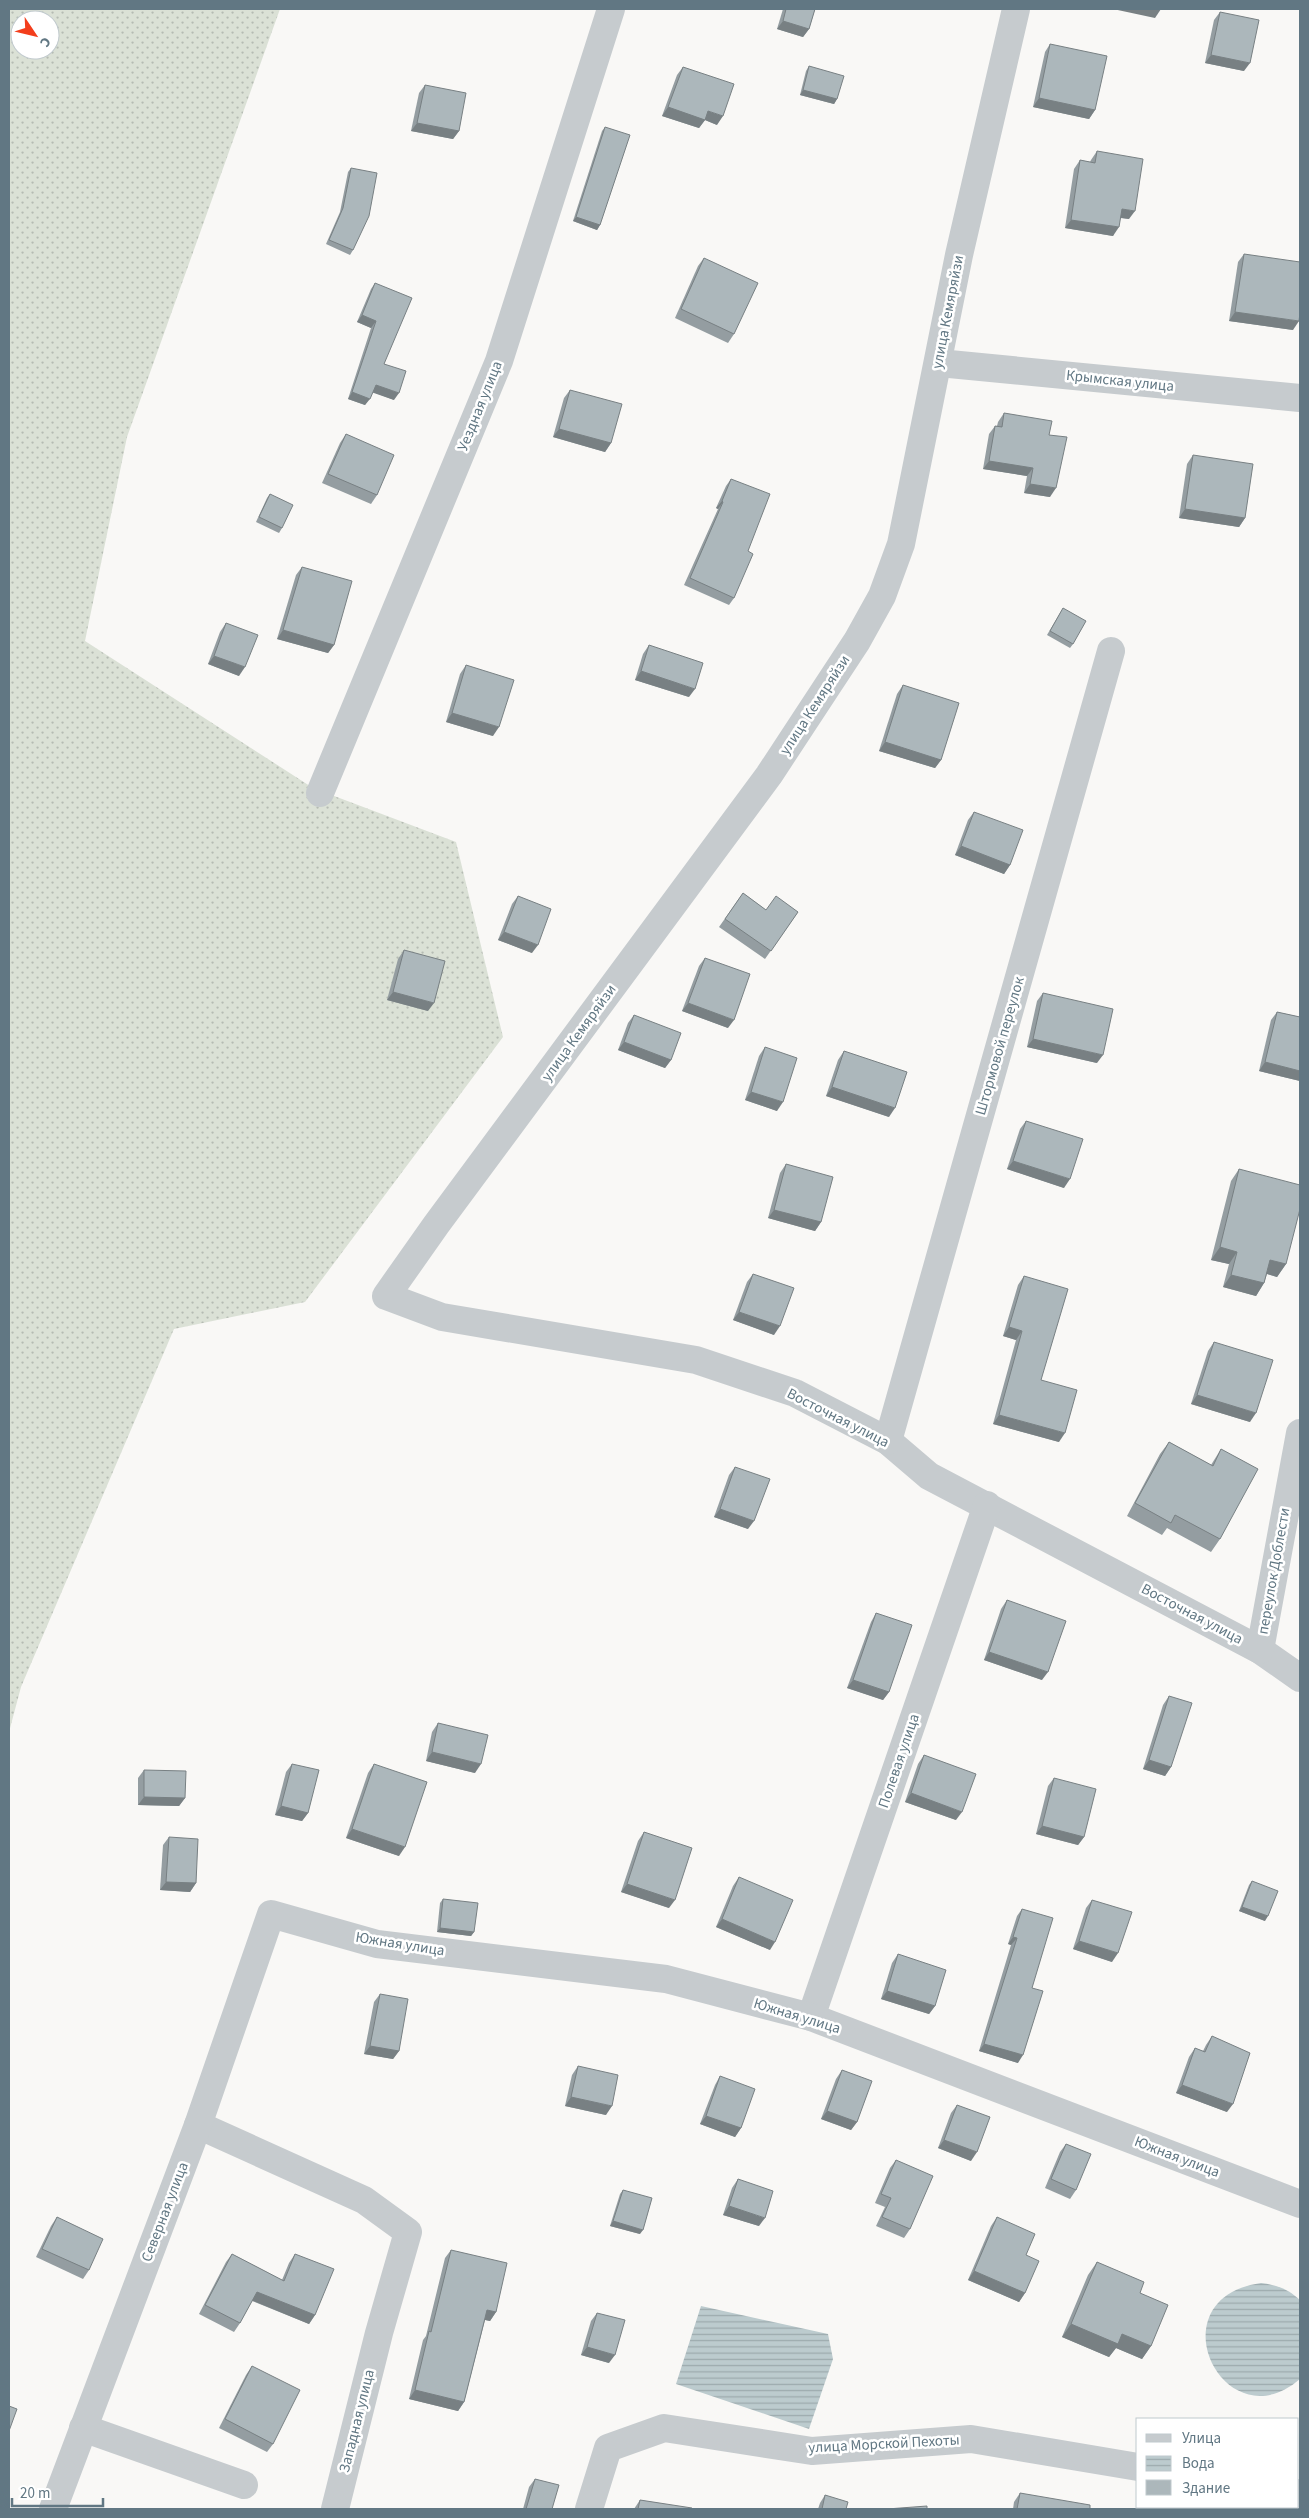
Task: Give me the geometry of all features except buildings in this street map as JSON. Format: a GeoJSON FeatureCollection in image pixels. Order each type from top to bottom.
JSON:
{"type":"FeatureCollection","features":[{"type":"Feature","properties":{"kind":"street","name":"Уездная улица"},"geometry":{"type":"LineString","coordinates":[[320,793],[499,361],[611,9]]}},
{"type":"Feature","properties":{"kind":"street","name":"улица Кемяряйзи"},"geometry":{"type":"LineString","coordinates":[[386,1296],[436,1225],[769,775],[857,641],[882,596],[901,544],[939,363],[959,255],[1016,9]]}},
{"type":"Feature","properties":{"kind":"street","name":"Крымская улица"},"geometry":{"type":"LineString","coordinates":[[939,363],[1300,398]]}},
{"type":"Feature","properties":{"kind":"street","name":"Штормовой переулок"},"geometry":{"type":"LineString","coordinates":[[888,1441],[1111,651]]}},
{"type":"Feature","properties":{"kind":"street","name":"Восточная улица"},"geometry":{"type":"LineString","coordinates":[[386,1296],[442,1317],[696,1360],[795,1394],[888,1441],[929,1476],[1260,1650],[1300,1678]]}},
{"type":"Feature","properties":{"kind":"street","name":"переулок Доблести"},"geometry":{"type":"LineString","coordinates":[[1260,1650],[1300,1433]]}},
{"type":"Feature","properties":{"kind":"street","name":"Полевая улица"},"geometry":{"type":"LineString","coordinates":[[811,2017],[987,1505]]}},
{"type":"Feature","properties":{"kind":"street","name":"Южная улица"},"geometry":{"type":"LineString","coordinates":[[271,1914],[377,1944],[666,1978],[811,2017],[1300,2204]]}},
{"type":"Feature","properties":{"kind":"street","name":"Северная улица"},"geometry":{"type":"LineString","coordinates":[[54,2509],[82,2428],[198,2125],[271,1914]]}},
{"type":"Feature","properties":{"kind":"street","name":"Западная улица"},"geometry":{"type":"LineString","coordinates":[[198,2125],[364,2200],[408,2232],[379,2334],[335,2509]]}},
{"type":"Feature","properties":{"kind":"street"},"geometry":{"type":"LineString","coordinates":[[82,2428],[244,2485]]}},
{"type":"Feature","properties":{"kind":"street","name":"улица Морской Пехоты"},"geometry":{"type":"LineString","coordinates":[[589,2509],[608,2448],[664,2428],[812,2451],[971,2439],[1136,2467]]}},
{"type":"Feature","properties":{"kind":"shaded area"},"geometry":{"type":"Polygon","coordinates":[[[9,9],[280,9],[127,437],[85,641],[313,788],[456,842],[503,1037],[305,1302],[174,1329],[21,1687],[9,1732],[9,9]]]}},
{"type":"Feature","properties":{"kind":"water"},"geometry":{"type":"Polygon","coordinates":[[[1261,2283],[1282,2288],[1300,2300],[1300,2379],[1272,2394],[1246,2394],[1225,2382],[1211,2361],[1206,2337],[1211,2314],[1229,2294],[1261,2283]]]}},
{"type":"Feature","properties":{"kind":"water"},"geometry":{"type":"Polygon","coordinates":[[[701,2306],[828,2334],[833,2359],[809,2429],[676,2384],[701,2306]]]}}]}
